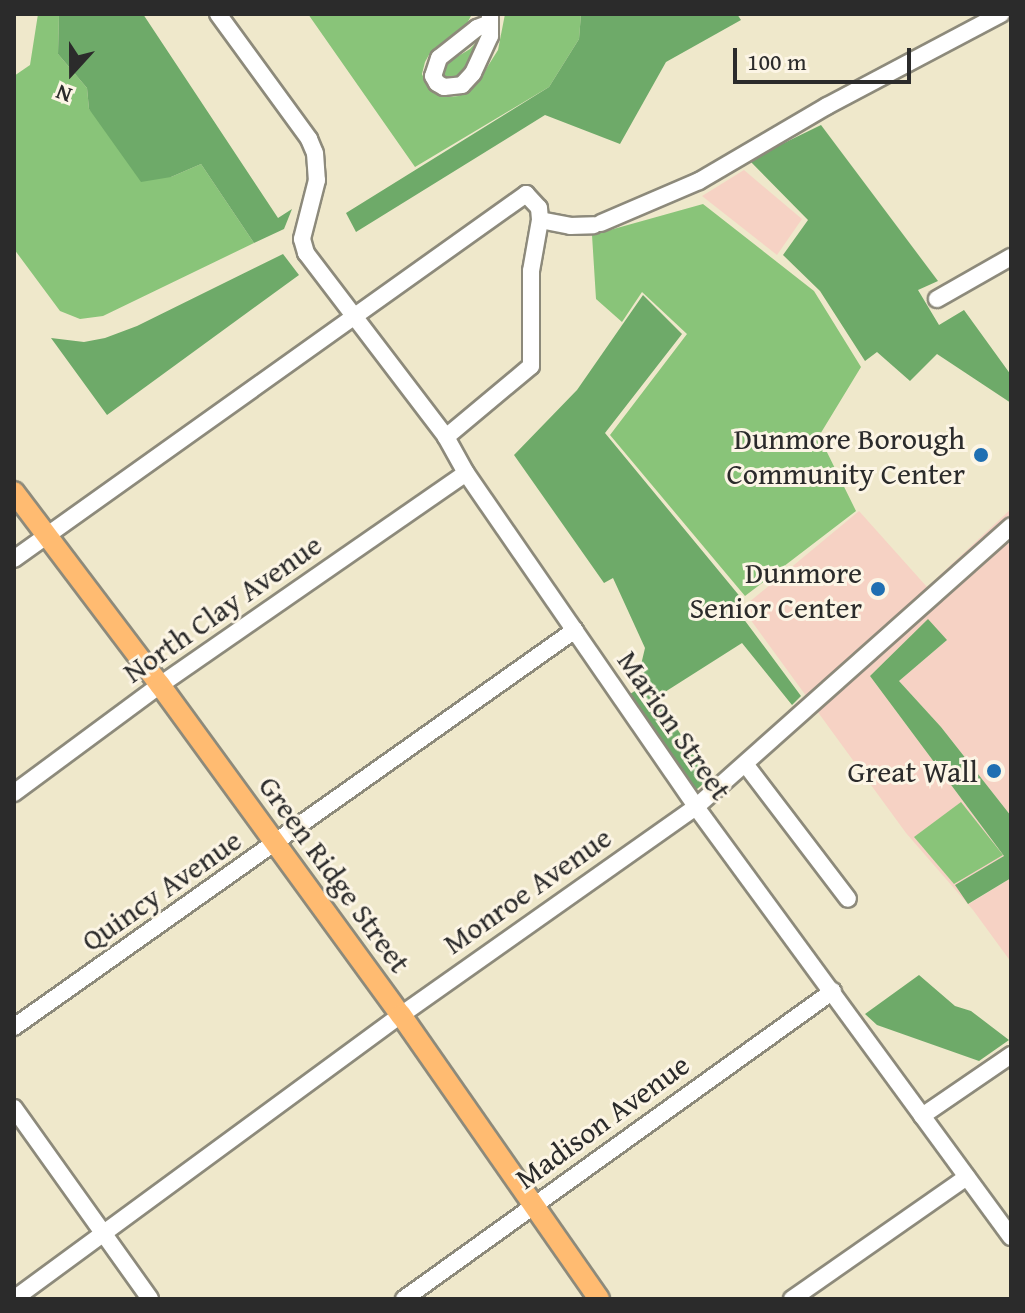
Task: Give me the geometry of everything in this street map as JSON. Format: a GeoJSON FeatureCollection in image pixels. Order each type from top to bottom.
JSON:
{"type":"FeatureCollection","features":[{"type":"Feature","properties":{"kind":"main road","name":"Green Ridge Street"},"geometry":{"type":"LineString","coordinates":[[14,492],[160,685],[401,1015],[599,1299]]}},
{"type":"Feature","properties":{"kind":"street","name":"Marion Street"},"geometry":{"type":"LineString","coordinates":[[218,14],[315,153],[317,180],[302,239],[306,253],[446,437],[466,473],[696,807],[1011,1237]]}},
{"type":"Feature","properties":{"kind":"street"},"geometry":{"type":"LineString","coordinates":[[540,220],[561,226],[598,224],[699,181],[827,106],[1001,14]]}},
{"type":"Feature","properties":{"kind":"street"},"geometry":{"type":"LineString","coordinates":[[14,559],[521,196],[532,197],[539,208],[540,220],[531,271],[531,366],[446,437]]}},
{"type":"Feature","properties":{"kind":"street"},"geometry":{"type":"LineString","coordinates":[[937,299],[1011,257]]}},
{"type":"Feature","properties":{"kind":"street","name":"North Clay Avenue"},"geometry":{"type":"LineString","coordinates":[[14,793],[160,685],[466,473]]}},
{"type":"Feature","properties":{"kind":"street","name":"Monroe Avenue"},"geometry":{"type":"LineString","coordinates":[[14,1299],[401,1015],[696,807],[1011,526]]}},
{"type":"Feature","properties":{"kind":"street","name":"Quincy Avenue"},"geometry":{"type":"LineString","coordinates":[[14,1027],[575,630]]}},
{"type":"Feature","properties":{"kind":"street"},"geometry":{"type":"LineString","coordinates":[[746,765],[848,899]]}},
{"type":"Feature","properties":{"kind":"street","name":"Madison Avenue"},"geometry":{"type":"LineString","coordinates":[[404,1299],[833,991]]}},
{"type":"Feature","properties":{"kind":"street"},"geometry":{"type":"LineString","coordinates":[[922,1116],[1011,1055]]}},
{"type":"Feature","properties":{"kind":"street"},"geometry":{"type":"LineString","coordinates":[[14,1108],[150,1299]]}},
{"type":"Feature","properties":{"kind":"street"},"geometry":{"type":"LineString","coordinates":[[792,1299],[967,1177]]}},
{"type":"Feature","properties":{"kind":"shaded area"},"geometry":{"type":"Polygon","coordinates":[[[744,170],[802,219],[777,255],[702,196],[744,170]]]}},
{"type":"Feature","properties":{"kind":"shaded area"},"geometry":{"type":"Polygon","coordinates":[[[1011,509],[1011,816],[941,727],[899,681],[947,640],[928,620],[870,676],[1004,856],[969,904],[1011,878],[1011,962],[973,910],[906,833],[742,608],[859,511],[927,587],[1011,509]]]}},
{"type":"Feature","properties":{"kind":"green space"},"geometry":{"type":"Polygon","coordinates":[[[38,14],[59,14],[58,54],[87,88],[89,109],[171,177],[201,164],[254,243],[103,316],[80,319],[60,311],[14,249],[14,76],[30,65],[38,14]]]}},
{"type":"Feature","properties":{"kind":"green space"},"geometry":{"type":"Polygon","coordinates":[[[59,14],[143,14],[278,218],[292,209],[284,229],[254,243],[201,164],[171,177],[141,182],[89,109],[87,88],[58,54],[59,14]]]}},
{"type":"Feature","properties":{"kind":"green space"},"geometry":{"type":"Polygon","coordinates":[[[308,14],[472,14],[462,33],[430,53],[425,62],[422,74],[427,85],[446,97],[459,96],[481,77],[498,50],[505,14],[581,14],[579,39],[549,87],[415,167],[308,14]]]}},
{"type":"Feature","properties":{"kind":"green space"},"geometry":{"type":"Polygon","coordinates":[[[581,14],[737,14],[741,20],[666,62],[620,144],[545,115],[356,232],[346,213],[549,87],[579,39],[581,14]]]}},
{"type":"Feature","properties":{"kind":"green space"},"geometry":{"type":"Polygon","coordinates":[[[481,37],[478,52],[464,73],[452,79],[442,75],[445,64],[470,49],[481,37]]]}},
{"type":"Feature","properties":{"kind":"green space"},"geometry":{"type":"Polygon","coordinates":[[[821,125],[938,281],[918,290],[939,325],[964,310],[1011,375],[1011,403],[937,354],[910,381],[877,352],[865,361],[820,291],[783,255],[808,220],[749,160],[821,125]]]}},
{"type":"Feature","properties":{"kind":"green space"},"geometry":{"type":"Polygon","coordinates":[[[703,204],[814,291],[861,367],[819,436],[856,511],[745,596],[610,435],[687,334],[642,292],[622,322],[596,299],[592,235],[703,204]]]}},
{"type":"Feature","properties":{"kind":"green space"},"geometry":{"type":"Polygon","coordinates":[[[283,254],[299,275],[107,415],[51,338],[84,342],[105,338],[137,326],[283,254]]]}},
{"type":"Feature","properties":{"kind":"green space"},"geometry":{"type":"Polygon","coordinates":[[[643,295],[682,334],[605,433],[742,599],[734,606],[801,696],[792,705],[742,643],[657,697],[709,779],[691,794],[627,696],[647,683],[640,669],[645,648],[613,578],[604,583],[514,455],[577,390],[643,295]]]}},
{"type":"Feature","properties":{"kind":"green space"},"geometry":{"type":"Polygon","coordinates":[[[928,619],[947,640],[899,681],[941,727],[1011,816],[1011,878],[968,904],[955,885],[1004,856],[870,676],[928,619]]]}},
{"type":"Feature","properties":{"kind":"green space"},"geometry":{"type":"Polygon","coordinates":[[[961,802],[1003,855],[954,884],[914,837],[961,802]]]}},
{"type":"Feature","properties":{"kind":"green space"},"geometry":{"type":"Polygon","coordinates":[[[919,975],[955,1006],[971,1011],[1009,1040],[979,1061],[877,1025],[865,1014],[919,975]]]}},
{"type":"Feature","properties":{"kind":"place","name":"Dunmore Borough Community Center"},"geometry":{"type":"Point","coordinates":[981,455]}},
{"type":"Feature","properties":{"kind":"place","name":"Dunmore Senior Center"},"geometry":{"type":"Point","coordinates":[878,589]}},
{"type":"Feature","properties":{"kind":"place","name":"Great Wall"},"geometry":{"type":"Point","coordinates":[994,771]}}]}
